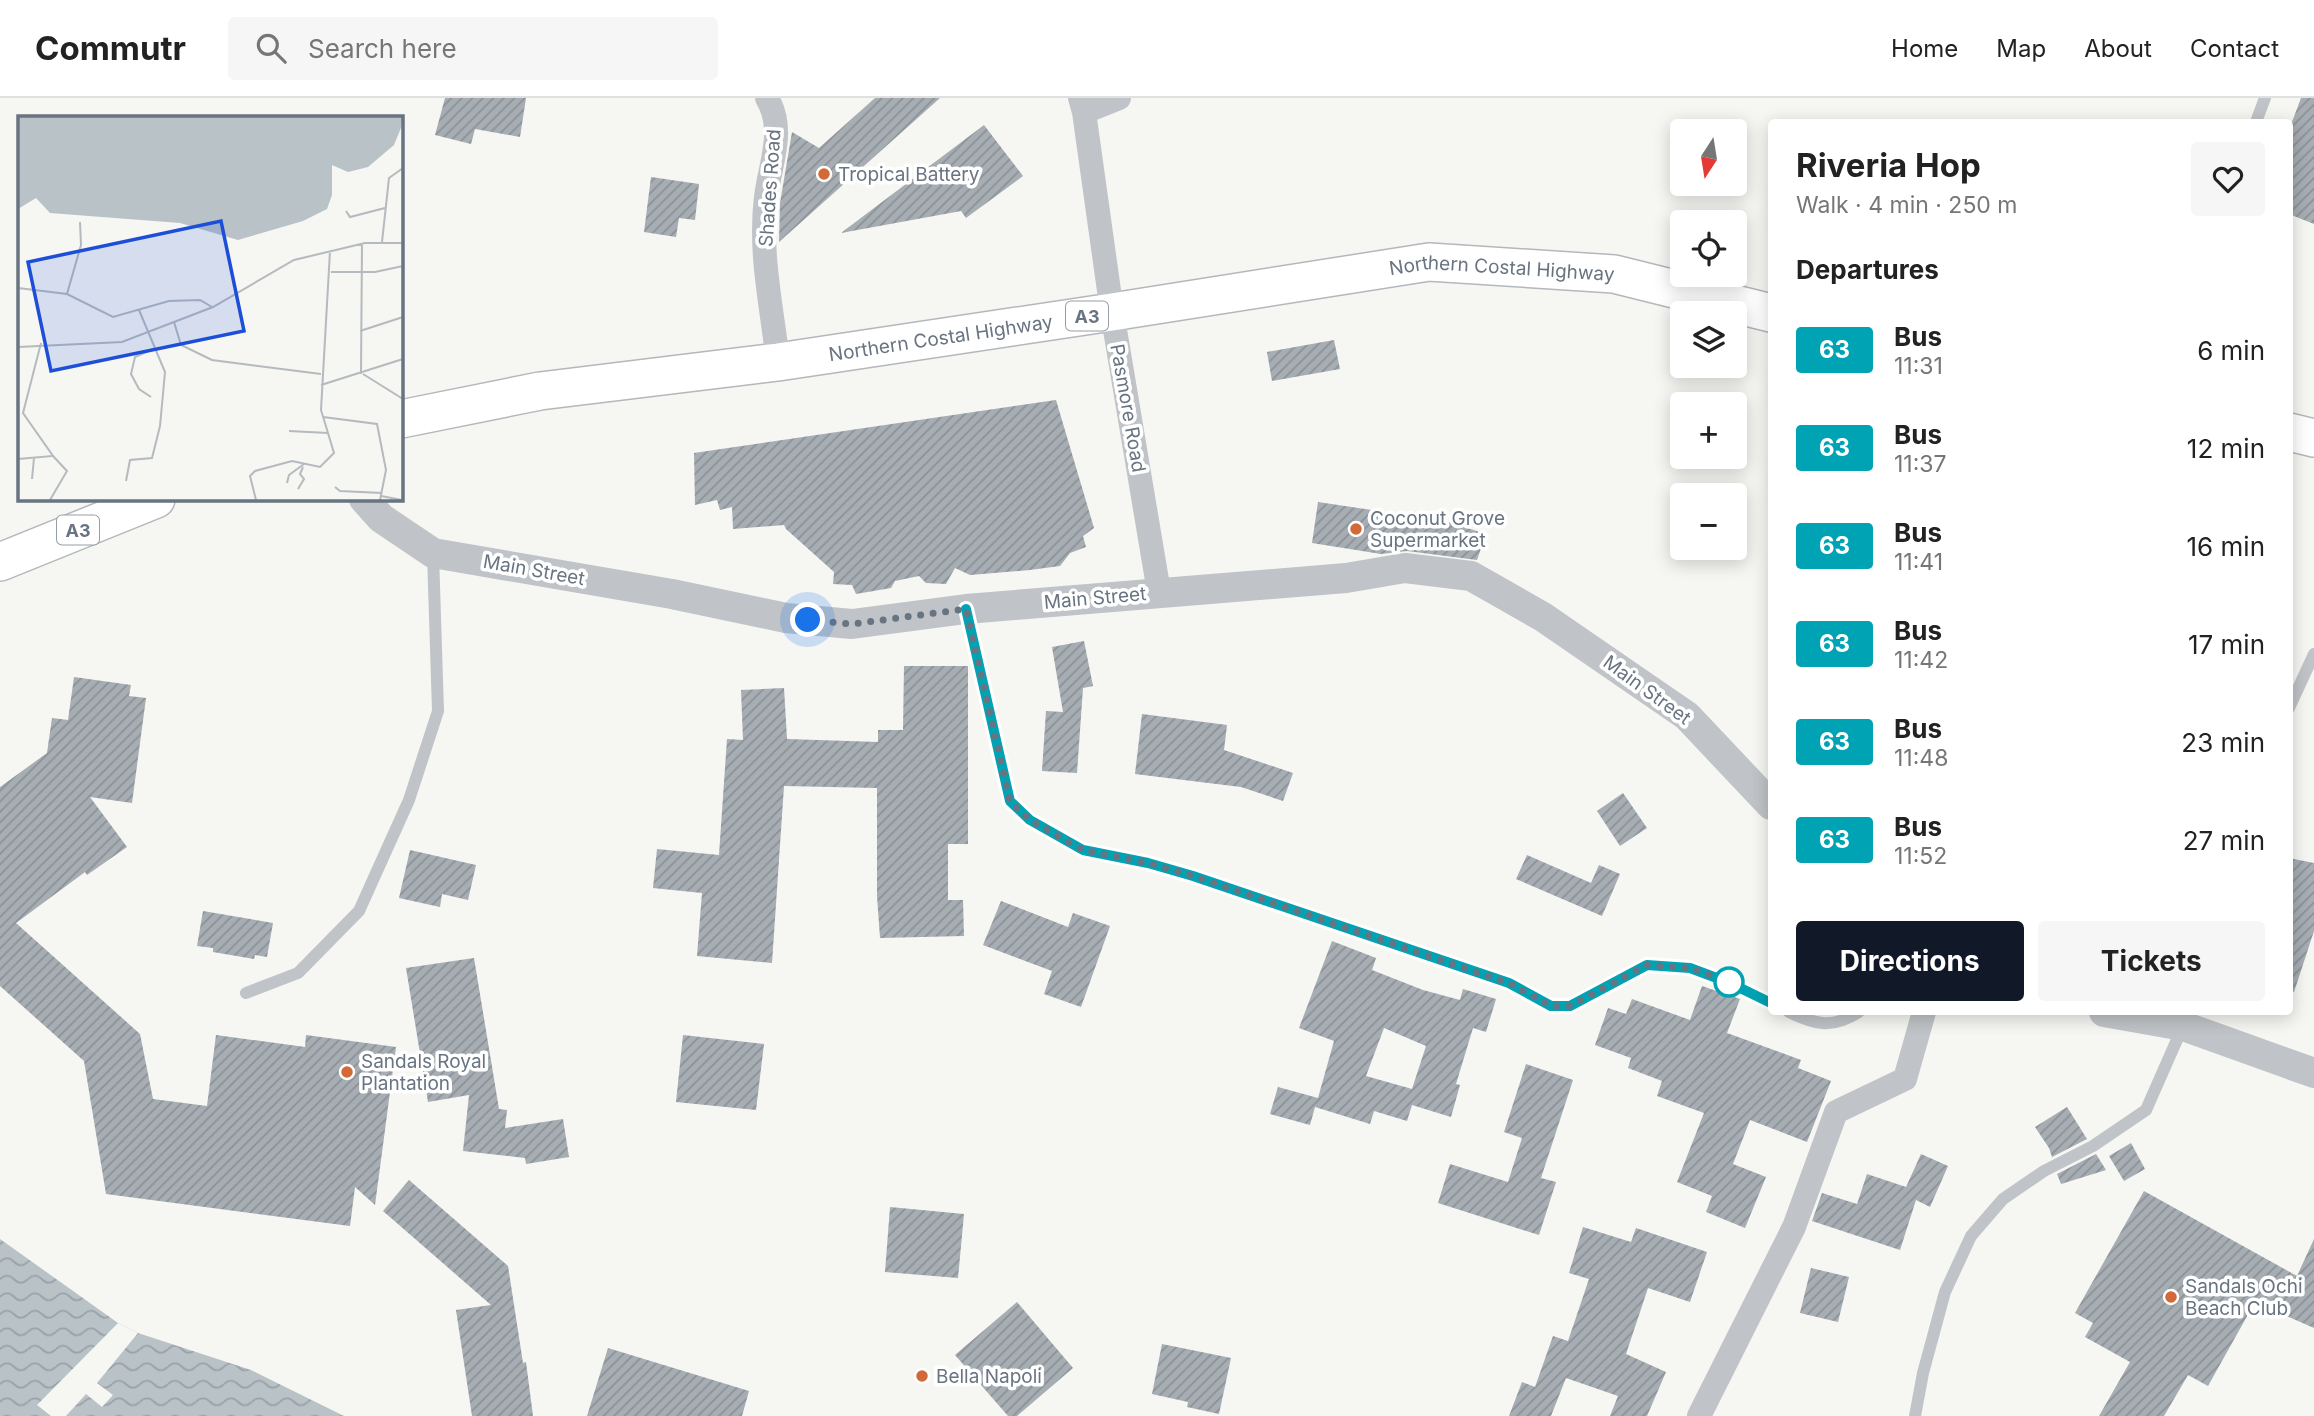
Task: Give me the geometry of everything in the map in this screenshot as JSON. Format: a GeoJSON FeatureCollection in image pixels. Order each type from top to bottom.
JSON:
{"type":"FeatureCollection","features":[{"type":"Feature","properties":{"kind":"main road","name":"Northern Costal Highway"},"geometry":{"type":"LineString","coordinates":[[402,419],[540,391],[778,362],[1429,262],[1614,274],[1768,312]]}},
{"type":"Feature","properties":{"kind":"main road"},"geometry":{"type":"LineString","coordinates":[[2293,433],[2314,438]]}},
{"type":"Feature","properties":{"kind":"main road","name":"A3"},"geometry":{"type":"LineString","coordinates":[[0,562],[154,500]]}},
{"type":"Feature","properties":{"kind":"street","name":"Shades Road"},"geometry":{"type":"LineString","coordinates":[[767,98],[775,110],[777,143],[766,196],[764,244],[778,362]]}},
{"type":"Feature","properties":{"kind":"street"},"geometry":{"type":"LineString","coordinates":[[1082,105],[1119,98]]}},
{"type":"Feature","properties":{"kind":"street","name":"Pasmore Road"},"geometry":{"type":"LineString","coordinates":[[1082,105],[1112,312],[1160,593]]}},
{"type":"Feature","properties":{"kind":"street","name":"Main Street"},"geometry":{"type":"LineString","coordinates":[[365,500],[381,518],[433,553],[672,594],[786,618],[852,624],[966,609],[1346,578],[1405,568],[1471,576],[1543,617],[1687,716],[1768,802]]}},
{"type":"Feature","properties":{"kind":"street"},"geometry":{"type":"LineString","coordinates":[[1699,1416],[1794,1227],[1836,1112],[1905,1079],[1923,1015]]}},
{"type":"Feature","properties":{"kind":"street"},"geometry":{"type":"LineString","coordinates":[[2137,1015],[2182,1019],[2314,1073]]}},
{"type":"Feature","properties":{"kind":"lane"},"geometry":{"type":"LineString","coordinates":[[2257,119],[2265,98]]}},
{"type":"Feature","properties":{"kind":"lane"},"geometry":{"type":"LineString","coordinates":[[246,993],[298,973],[359,911],[410,800],[438,711],[433,553]]}},
{"type":"Feature","properties":{"kind":"lane"},"geometry":{"type":"LineString","coordinates":[[966,609],[1010,801],[1030,820],[1083,850],[1148,863],[1193,876],[1509,983],[1551,1006],[1570,1006],[1647,965],[1690,968],[1768,1002]]}},
{"type":"Feature","properties":{"kind":"lane"},"geometry":{"type":"LineString","coordinates":[[2293,699],[2314,654]]}},
{"type":"Feature","properties":{"kind":"lane"},"geometry":{"type":"LineString","coordinates":[[1796,1015],[1813,1023],[1830,1024],[1854,1015]]}},
{"type":"Feature","properties":{"kind":"lane"},"geometry":{"type":"LineString","coordinates":[[1915,1416],[1923,1373],[1945,1292],[1971,1237],[2003,1199],[2044,1171],[2093,1146],[2146,1110],[2182,1019]]}},
{"type":"Feature","properties":{"kind":"water"},"geometry":{"type":"Polygon","coordinates":[[[0,1239],[118,1323],[138,1333],[251,1370],[344,1416],[0,1416],[0,1239]]]}},
{"type":"Feature","properties":{"kind":"pier"},"geometry":{"type":"Polygon","coordinates":[[[118,1323],[138,1333],[97,1383],[113,1395],[102,1407],[86,1394],[66,1416],[51,1416],[37,1405],[118,1323]]]}},
{"type":"Feature","properties":{"kind":"building"},"geometry":{"type":"Polygon","coordinates":[[[445,98],[526,98],[520,137],[475,129],[471,144],[435,135],[445,98]]]}},
{"type":"Feature","properties":{"kind":"building"},"geometry":{"type":"Polygon","coordinates":[[[875,98],[940,98],[779,242],[780,203],[792,132],[819,148],[875,98]]]}},
{"type":"Feature","properties":{"kind":"building"},"geometry":{"type":"Polygon","coordinates":[[[2301,98],[2314,98],[2314,224],[2293,216],[2293,119],[2301,98]]]}},
{"type":"Feature","properties":{"kind":"building"},"geometry":{"type":"Polygon","coordinates":[[[984,125],[1023,176],[966,218],[961,211],[841,233],[984,125]]]}},
{"type":"Feature","properties":{"kind":"building"},"geometry":{"type":"Polygon","coordinates":[[[651,177],[699,184],[695,220],[679,218],[676,237],[644,232],[651,177]]]}},
{"type":"Feature","properties":{"kind":"building"},"geometry":{"type":"Polygon","coordinates":[[[1334,340],[1340,369],[1272,381],[1267,352],[1334,340]]]}},
{"type":"Feature","properties":{"kind":"building"},"geometry":{"type":"Polygon","coordinates":[[[1056,400],[1094,528],[1083,536],[1086,547],[1070,553],[1060,566],[970,575],[955,568],[946,584],[926,583],[919,576],[895,581],[891,588],[856,594],[852,585],[833,584],[834,572],[784,525],[733,529],[732,507],[720,510],[717,500],[695,505],[694,453],[1056,400]]]}},
{"type":"Feature","properties":{"kind":"building"},"geometry":{"type":"Polygon","coordinates":[[[1318,502],[1412,516],[1414,511],[1486,534],[1477,560],[1407,551],[1381,554],[1312,543],[1318,502]]]}},
{"type":"Feature","properties":{"kind":"building"},"geometry":{"type":"Polygon","coordinates":[[[1084,641],[1093,686],[1083,688],[1077,773],[1042,771],[1046,711],[1063,712],[1052,647],[1084,641]]]}},
{"type":"Feature","properties":{"kind":"building"},"geometry":{"type":"Polygon","coordinates":[[[904,666],[968,666],[968,844],[948,844],[948,900],[963,900],[964,936],[880,938],[877,896],[877,788],[784,786],[772,963],[697,956],[702,893],[653,888],[657,849],[719,855],[727,739],[743,740],[741,690],[784,688],[787,739],[878,742],[878,730],[903,730],[904,666]]]}},
{"type":"Feature","properties":{"kind":"building","name":"Sandals Royal Plantation"},"geometry":{"type":"Polygon","coordinates":[[[74,677],[131,685],[129,696],[146,698],[132,803],[90,797],[127,847],[87,875],[85,872],[16,923],[140,1034],[153,1099],[207,1106],[216,1035],[305,1047],[306,1035],[396,1047],[375,1205],[355,1187],[350,1226],[106,1194],[84,1061],[0,986],[0,787],[47,753],[52,718],[68,720],[74,677]]]}},
{"type":"Feature","properties":{"kind":"building"},"geometry":{"type":"Polygon","coordinates":[[[1142,714],[1227,725],[1224,750],[1293,773],[1283,801],[1241,787],[1135,774],[1142,714]]]}},
{"type":"Feature","properties":{"kind":"building"},"geometry":{"type":"Polygon","coordinates":[[[1623,793],[1647,828],[1620,846],[1597,811],[1623,793]]]}},
{"type":"Feature","properties":{"kind":"building"},"geometry":{"type":"Polygon","coordinates":[[[410,850],[476,865],[468,900],[442,894],[440,907],[399,898],[410,850]]]}},
{"type":"Feature","properties":{"kind":"building"},"geometry":{"type":"Polygon","coordinates":[[[1527,855],[1591,883],[1599,865],[1620,874],[1602,916],[1516,879],[1527,855]]]}},
{"type":"Feature","properties":{"kind":"building"},"geometry":{"type":"Polygon","coordinates":[[[2293,859],[2314,863],[2314,931],[2294,992],[2293,859]]]}},
{"type":"Feature","properties":{"kind":"building"},"geometry":{"type":"Polygon","coordinates":[[[1001,901],[1068,927],[1073,913],[1110,926],[1081,1007],[1044,994],[1052,971],[983,945],[1001,901]]]}},
{"type":"Feature","properties":{"kind":"building"},"geometry":{"type":"Polygon","coordinates":[[[203,911],[273,923],[267,957],[255,955],[254,959],[213,952],[213,948],[197,946],[203,911]]]}},
{"type":"Feature","properties":{"kind":"building"},"geometry":{"type":"Polygon","coordinates":[[[1332,941],[1376,958],[1372,970],[1423,990],[1460,1000],[1463,989],[1496,999],[1486,1032],[1473,1028],[1456,1084],[1460,1085],[1451,1117],[1412,1105],[1407,1121],[1374,1111],[1370,1124],[1315,1107],[1310,1125],[1270,1114],[1278,1087],[1318,1098],[1334,1041],[1299,1028],[1332,941]],[[1384,1028],[1366,1076],[1412,1089],[1426,1046],[1384,1028]]]}},
{"type":"Feature","properties":{"kind":"building"},"geometry":{"type":"Polygon","coordinates":[[[474,958],[499,1109],[507,1110],[505,1128],[563,1119],[569,1157],[526,1164],[525,1158],[463,1151],[469,1095],[428,1102],[406,968],[474,958]]]}},
{"type":"Feature","properties":{"kind":"building"},"geometry":{"type":"Polygon","coordinates":[[[1702,986],[1740,999],[1727,1033],[1801,1060],[1798,1068],[1831,1081],[1807,1142],[1750,1120],[1733,1164],[1766,1177],[1745,1228],[1706,1212],[1712,1196],[1677,1182],[1704,1113],[1657,1096],[1662,1081],[1628,1068],[1631,1058],[1595,1045],[1608,1008],[1626,1014],[1632,999],[1690,1020],[1702,986]]]}},
{"type":"Feature","properties":{"kind":"building"},"geometry":{"type":"Polygon","coordinates":[[[683,1035],[764,1044],[756,1110],[676,1102],[683,1035]]]}},
{"type":"Feature","properties":{"kind":"building"},"geometry":{"type":"Polygon","coordinates":[[[1526,1064],[1573,1080],[1541,1178],[1556,1182],[1539,1235],[1438,1203],[1450,1164],[1508,1182],[1522,1138],[1504,1132],[1526,1064]]]}},
{"type":"Feature","properties":{"kind":"building"},"geometry":{"type":"Polygon","coordinates":[[[2067,1107],[2087,1139],[2052,1157],[2035,1127],[2067,1107]]]}},
{"type":"Feature","properties":{"kind":"building"},"geometry":{"type":"Polygon","coordinates":[[[2131,1143],[2145,1169],[2124,1181],[2109,1156],[2131,1143]]]}},
{"type":"Feature","properties":{"kind":"building"},"geometry":{"type":"Polygon","coordinates":[[[1921,1154],[1948,1166],[1930,1207],[1916,1200],[1900,1250],[1812,1221],[1822,1193],[1857,1204],[1867,1174],[1906,1187],[1921,1154]]]}},
{"type":"Feature","properties":{"kind":"building"},"geometry":{"type":"Polygon","coordinates":[[[2096,1154],[2106,1170],[2061,1184],[2057,1174],[2096,1154]]]}},
{"type":"Feature","properties":{"kind":"building"},"geometry":{"type":"Polygon","coordinates":[[[409,1180],[508,1266],[533,1416],[472,1416],[456,1310],[491,1305],[383,1211],[409,1180]]]}},
{"type":"Feature","properties":{"kind":"building","name":"Sandals Ochi Beach Club"},"geometry":{"type":"Polygon","coordinates":[[[2144,1191],[2297,1276],[2314,1239],[2314,1328],[2255,1302],[2208,1386],[2188,1375],[2164,1416],[2099,1416],[2130,1362],[2085,1337],[2093,1323],[2075,1313],[2144,1191]]]}},
{"type":"Feature","properties":{"kind":"building"},"geometry":{"type":"Polygon","coordinates":[[[890,1207],[964,1214],[958,1278],[885,1272],[890,1207]]]}},
{"type":"Feature","properties":{"kind":"building"},"geometry":{"type":"Polygon","coordinates":[[[1583,1227],[1631,1242],[1636,1228],[1707,1252],[1690,1302],[1648,1288],[1626,1354],[1666,1372],[1647,1416],[1610,1416],[1618,1396],[1566,1378],[1551,1416],[1509,1416],[1522,1382],[1535,1387],[1553,1336],[1568,1341],[1589,1279],[1569,1273],[1583,1227]]]}},
{"type":"Feature","properties":{"kind":"building"},"geometry":{"type":"Polygon","coordinates":[[[1811,1268],[1849,1277],[1838,1322],[1800,1313],[1811,1268]]]}},
{"type":"Feature","properties":{"kind":"building"},"geometry":{"type":"Polygon","coordinates":[[[1017,1302],[1073,1368],[1017,1416],[1008,1416],[955,1355],[1017,1302]]]}},
{"type":"Feature","properties":{"kind":"building"},"geometry":{"type":"Polygon","coordinates":[[[1162,1344],[1231,1358],[1219,1414],[1187,1407],[1188,1402],[1152,1394],[1162,1344]]]}},
{"type":"Feature","properties":{"kind":"building"},"geometry":{"type":"Polygon","coordinates":[[[608,1348],[749,1391],[742,1416],[587,1416],[608,1348]]]}},
{"type":"Feature","properties":{"kind":"bus line","name":"63"},"geometry":{"type":"LineString","coordinates":[[966,609],[1010,801],[1030,820],[1083,850],[1148,863],[1193,876],[1509,983],[1551,1006],[1570,1006],[1647,965],[1690,968],[1768,1002]]}},
{"type":"Feature","properties":{"kind":"place","name":"Tropical Battery"},"geometry":{"type":"Point","coordinates":[824,174]}},
{"type":"Feature","properties":{"kind":"place","name":"Coconut Grove Supermarket"},"geometry":{"type":"Point","coordinates":[1356,529]}},
{"type":"Feature","properties":{"kind":"place","name":"Sandals Royal Plantation"},"geometry":{"type":"Point","coordinates":[347,1072]}},
{"type":"Feature","properties":{"kind":"place","name":"Sandals Ochi Beach Club"},"geometry":{"type":"Point","coordinates":[2171,1297]}},
{"type":"Feature","properties":{"kind":"place","name":"Bella Napoli"},"geometry":{"type":"Point","coordinates":[922,1376]}},
{"type":"Feature","properties":{"kind":"route"},"geometry":{"type":"LineString","coordinates":[[808,620],[852,624],[966,609],[1010,801],[1030,820],[1083,850],[1148,863],[1193,876],[1509,983],[1551,1006],[1570,1006],[1647,965],[1690,968],[1729,982]]}}]}
